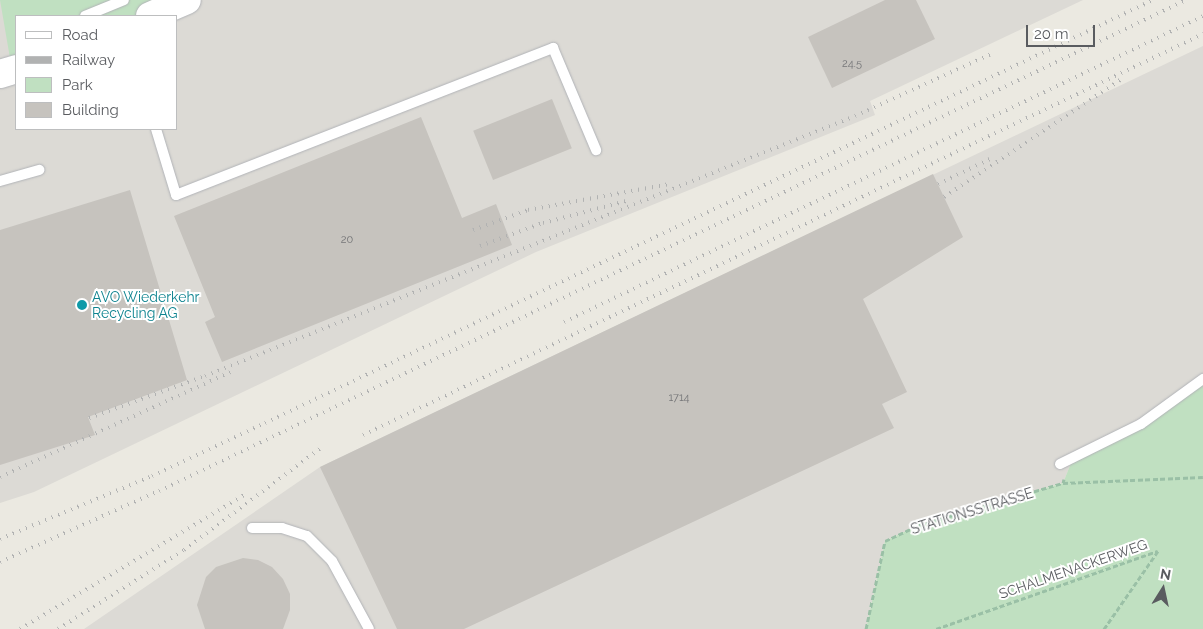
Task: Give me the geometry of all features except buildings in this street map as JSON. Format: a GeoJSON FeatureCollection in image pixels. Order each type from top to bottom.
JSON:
{"type":"FeatureCollection","features":[{"type":"Feature","properties":{"kind":"street"},"geometry":{"type":"LineString","coordinates":[[152,15],[187,0]]}},
{"type":"Feature","properties":{"kind":"street"},"geometry":{"type":"LineString","coordinates":[[0,74],[15,69]]}},
{"type":"Feature","properties":{"kind":"lane"},"geometry":{"type":"LineString","coordinates":[[87,15],[124,0]]}},
{"type":"Feature","properties":{"kind":"lane"},"geometry":{"type":"LineString","coordinates":[[156,130],[176,195],[553,48],[596,150]]}},
{"type":"Feature","properties":{"kind":"lane"},"geometry":{"type":"LineString","coordinates":[[0,181],[39,170]]}},
{"type":"Feature","properties":{"kind":"lane"},"geometry":{"type":"LineString","coordinates":[[1060,464],[1141,424],[1203,379]]}},
{"type":"Feature","properties":{"kind":"lane"},"geometry":{"type":"LineString","coordinates":[[252,528],[282,528],[307,536],[332,561],[369,629]]}},
{"type":"Feature","properties":{"kind":"path"},"geometry":{"type":"LineString","coordinates":[[1073,458],[1063,483],[1203,477]]}},
{"type":"Feature","properties":{"kind":"path","name":"STATIONSSTRASSE"},"geometry":{"type":"LineString","coordinates":[[866,629],[885,541],[919,525],[1063,483]]}},
{"type":"Feature","properties":{"kind":"path","name":"SCHALMENACKERWEG"},"geometry":{"type":"LineString","coordinates":[[936,629],[1158,551],[1104,629]]}},
{"type":"Feature","properties":{"kind":"shaded area"},"geometry":{"type":"Polygon","coordinates":[[[0,0],[1083,0],[870,101],[875,115],[536,252],[34,492],[0,503],[0,0]]]}},
{"type":"Feature","properties":{"kind":"shaded area"},"geometry":{"type":"Polygon","coordinates":[[[1203,46],[1203,379],[1141,424],[1073,458],[1063,483],[919,525],[885,541],[866,629],[84,629],[320,467],[1203,46]]]}},
{"type":"Feature","properties":{"kind":"green space"},"geometry":{"type":"Polygon","coordinates":[[[0,0],[187,0],[152,15],[15,15],[15,69],[12,70],[0,0]]]}},
{"type":"Feature","properties":{"kind":"green space"},"geometry":{"type":"Polygon","coordinates":[[[1203,379],[1203,629],[866,629],[885,541],[919,525],[1063,483],[1073,458],[1144,421],[1203,379]]]}},
{"type":"Feature","properties":{"kind":"railway"},"geometry":{"type":"LineString","coordinates":[[0,539],[152,476],[1153,0]]}},
{"type":"Feature","properties":{"kind":"railway"},"geometry":{"type":"LineString","coordinates":[[0,562],[159,491],[1186,0]]}},
{"type":"Feature","properties":{"kind":"railway"},"geometry":{"type":"LineString","coordinates":[[564,322],[1203,16]]}},
{"type":"Feature","properties":{"kind":"railway"},"geometry":{"type":"LineString","coordinates":[[363,435],[1203,34]]}},
{"type":"Feature","properties":{"kind":"railway"},"geometry":{"type":"LineString","coordinates":[[89,418],[205,376],[855,116],[993,53]]}},
{"type":"Feature","properties":{"kind":"railway"},"geometry":{"type":"LineString","coordinates":[[944,197],[1123,78]]}},
{"type":"Feature","properties":{"kind":"railway"},"geometry":{"type":"LineString","coordinates":[[938,184],[990,159]]}},
{"type":"Feature","properties":{"kind":"railway"},"geometry":{"type":"LineString","coordinates":[[473,230],[528,210],[670,184]]}},
{"type":"Feature","properties":{"kind":"railway"},"geometry":{"type":"LineString","coordinates":[[480,246],[543,223],[630,200]]}},
{"type":"Feature","properties":{"kind":"railway"},"geometry":{"type":"LineString","coordinates":[[0,477],[235,370]]}},
{"type":"Feature","properties":{"kind":"railway"},"geometry":{"type":"LineString","coordinates":[[58,629],[184,550],[322,447]]}},
{"type":"Feature","properties":{"kind":"railway"},"geometry":{"type":"LineString","coordinates":[[20,629],[247,493]]}},
{"type":"Feature","properties":{"kind":"place","name":"AVO Wiederkehr Recycling AG"},"geometry":{"type":"Point","coordinates":[82,305]}}]}
